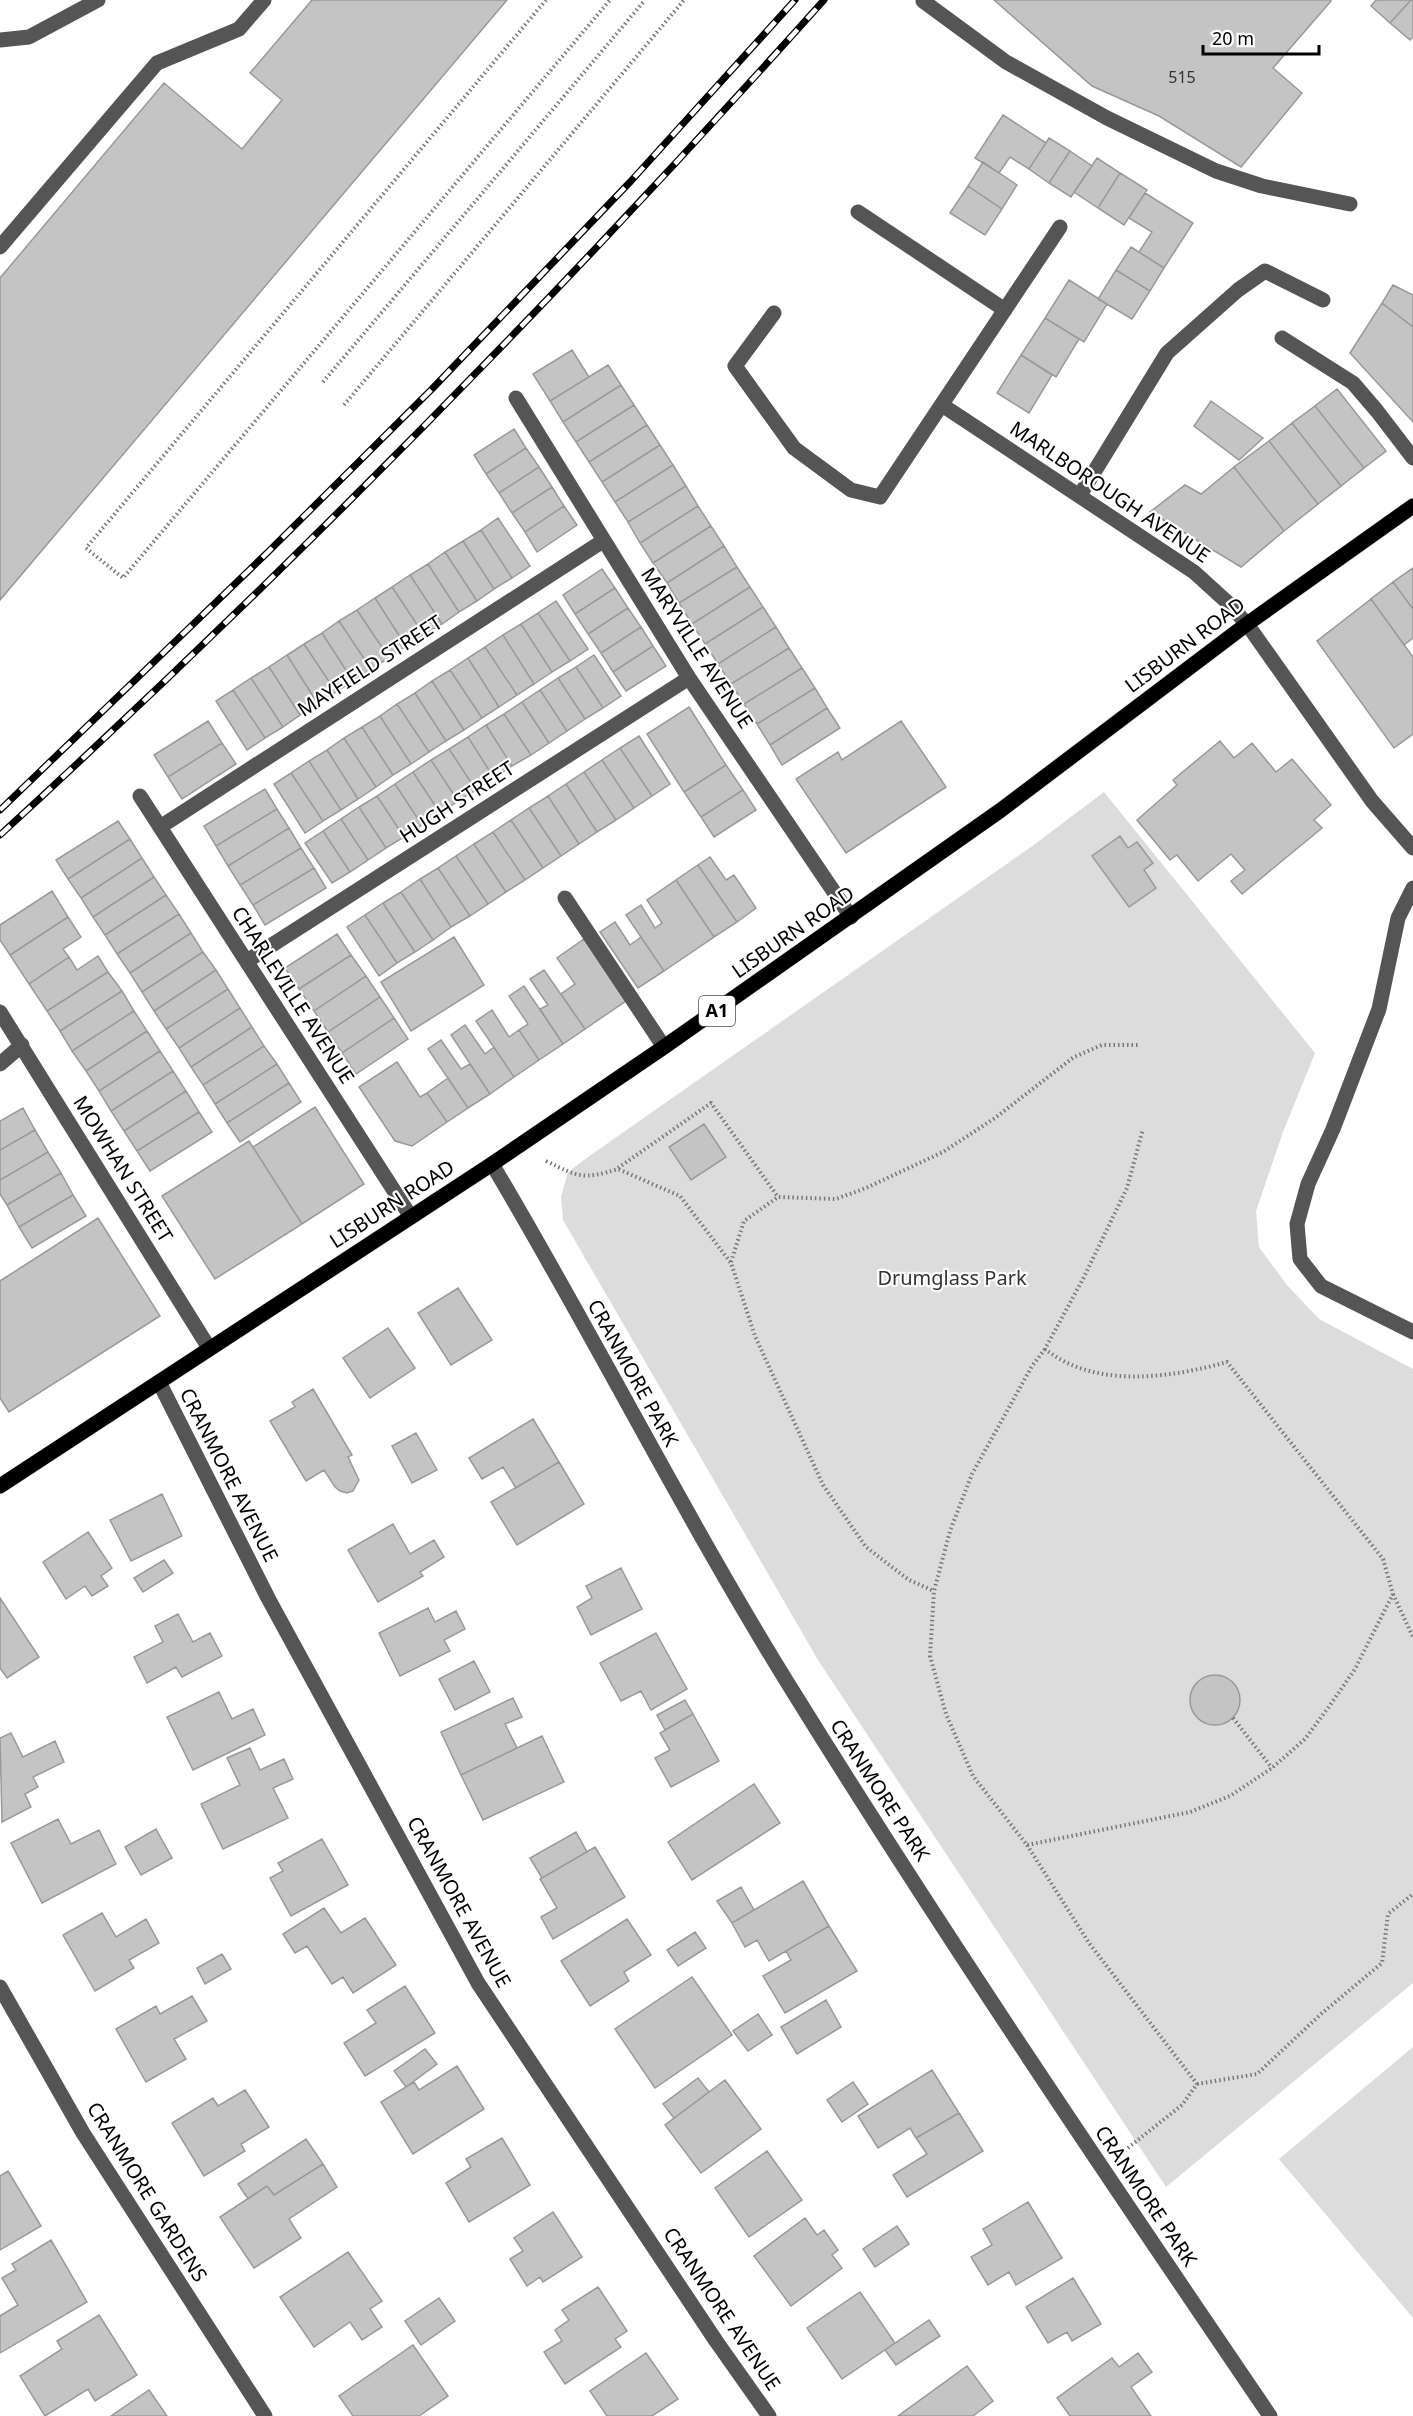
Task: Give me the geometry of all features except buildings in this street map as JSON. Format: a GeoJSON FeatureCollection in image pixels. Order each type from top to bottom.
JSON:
{"type":"FeatureCollection","features":[{"type":"Feature","properties":{"kind":"main road","name":"LISBURN ROAD"},"geometry":{"type":"LineString","coordinates":[[0,1486],[492,1164],[664,1047],[1001,810],[1247,624],[1413,506]]}},
{"type":"Feature","properties":{"kind":"street"},"geometry":{"type":"LineString","coordinates":[[0,40],[28,37],[98,0]]}},
{"type":"Feature","properties":{"kind":"street"},"geometry":{"type":"LineString","coordinates":[[0,248],[157,63],[239,29],[264,0]]}},
{"type":"Feature","properties":{"kind":"street"},"geometry":{"type":"LineString","coordinates":[[923,1],[1006,62],[1107,118],[1216,171],[1262,186],[1350,204]]}},
{"type":"Feature","properties":{"kind":"street"},"geometry":{"type":"LineString","coordinates":[[858,212],[1005,310]]}},
{"type":"Feature","properties":{"kind":"street"},"geometry":{"type":"LineString","coordinates":[[774,313],[735,366],[794,448],[851,490],[880,496],[1060,227]]}},
{"type":"Feature","properties":{"kind":"street"},"geometry":{"type":"LineString","coordinates":[[1080,495],[1167,353],[1238,290],[1265,271],[1323,300]]}},
{"type":"Feature","properties":{"kind":"street"},"geometry":{"type":"LineString","coordinates":[[1282,338],[1353,383],[1413,458]]}},
{"type":"Feature","properties":{"kind":"street","name":"MARYVILLE AVENUE"},"geometry":{"type":"LineString","coordinates":[[516,398],[689,678],[851,917]]}},
{"type":"Feature","properties":{"kind":"street","name":"MARLBOROUGH AVENUE"},"geometry":{"type":"LineString","coordinates":[[942,405],[1194,572],[1227,602],[1247,624],[1372,801],[1413,848]]}},
{"type":"Feature","properties":{"kind":"street","name":"MAYFIELD STREET"},"geometry":{"type":"LineString","coordinates":[[160,827],[603,541]]}},
{"type":"Feature","properties":{"kind":"street","name":"HUGH STREET"},"geometry":{"type":"LineString","coordinates":[[247,961],[689,678]]}},
{"type":"Feature","properties":{"kind":"street","name":"CHARLEVILLE AVENUE"},"geometry":{"type":"LineString","coordinates":[[140,796],[411,1217]]}},
{"type":"Feature","properties":{"kind":"street"},"geometry":{"type":"LineString","coordinates":[[1413,888],[1398,918],[1379,1009],[1346,1096],[1308,1184],[1297,1224],[1300,1259],[1321,1286],[1413,1332]]}},
{"type":"Feature","properties":{"kind":"street"},"geometry":{"type":"LineString","coordinates":[[565,897],[664,1047]]}},
{"type":"Feature","properties":{"kind":"street","name":"MOWHAN STREET"},"geometry":{"type":"LineString","coordinates":[[0,1012],[209,1348]]}},
{"type":"Feature","properties":{"kind":"street"},"geometry":{"type":"LineString","coordinates":[[0,1064],[22,1046]]}},
{"type":"Feature","properties":{"kind":"street","name":"CRANMORE PARK"},"geometry":{"type":"LineString","coordinates":[[492,1164],[692,1522],[796,1697],[990,1999],[1270,2416]]}},
{"type":"Feature","properties":{"kind":"street","name":"CRANMORE AVENUE"},"geometry":{"type":"LineString","coordinates":[[159,1382],[268,1598],[478,1983],[769,2416]]}},
{"type":"Feature","properties":{"kind":"street","name":"CRANMORE GARDENS"},"geometry":{"type":"LineString","coordinates":[[0,1987],[83,2133],[265,2416]]}},
{"type":"Feature","properties":{"kind":"path"},"geometry":{"type":"LineString","coordinates":[[546,0],[86,548],[123,578],[610,0]]}},
{"type":"Feature","properties":{"kind":"path"},"geometry":{"type":"LineString","coordinates":[[323,382],[645,0]]}},
{"type":"Feature","properties":{"kind":"path"},"geometry":{"type":"LineString","coordinates":[[344,405],[684,0]]}},
{"type":"Feature","properties":{"kind":"path"},"geometry":{"type":"LineString","coordinates":[[731,1263],[744,1221],[778,1197],[836,1199],[866,1188],[943,1152],[995,1118],[1074,1057],[1102,1045],[1139,1045]]}},
{"type":"Feature","properties":{"kind":"path"},"geometry":{"type":"LineString","coordinates":[[519,1146],[568,1172],[591,1178],[618,1169],[711,1103],[778,1197]]}},
{"type":"Feature","properties":{"kind":"path"},"geometry":{"type":"LineString","coordinates":[[1143,1129],[1127,1188],[1084,1276],[1045,1349],[1032,1366],[972,1474],[950,1531],[934,1591],[930,1656],[946,1714],[973,1776],[1027,1845],[1089,1943],[1197,2084]]}},
{"type":"Feature","properties":{"kind":"path"},"geometry":{"type":"LineString","coordinates":[[618,1169],[680,1196],[731,1263],[755,1336],[823,1485],[866,1547],[909,1580],[934,1591]]}},
{"type":"Feature","properties":{"kind":"path"},"geometry":{"type":"LineString","coordinates":[[1045,1349],[1060,1361],[1090,1372],[1130,1376],[1168,1375],[1227,1362],[1383,1559],[1393,1594],[1413,1637]]}},
{"type":"Feature","properties":{"kind":"path"},"geometry":{"type":"LineString","coordinates":[[1027,1845],[1190,1812],[1230,1796],[1272,1768],[1305,1739],[1328,1708],[1354,1669],[1393,1594]]}},
{"type":"Feature","properties":{"kind":"path"},"geometry":{"type":"LineString","coordinates":[[1233,1718],[1272,1768]]}},
{"type":"Feature","properties":{"kind":"path"},"geometry":{"type":"LineString","coordinates":[[1102,2168],[1182,2105],[1197,2084],[1257,2074],[1321,2014],[1382,1963],[1388,1914],[1413,1894]]}},
{"type":"Feature","properties":{"kind":"green space","name":"Drumglass Park"},"geometry":{"type":"Polygon","coordinates":[[[1104,792],[1315,1053],[1283,1132],[1256,1211],[1259,1247],[1287,1285],[1319,1319],[1413,1369],[1413,1983],[1166,2187],[818,1660],[563,1220],[561,1197],[568,1172],[588,1157],[1031,847],[1104,792]]]}},
{"type":"Feature","properties":{"kind":"green space"},"geometry":{"type":"Polygon","coordinates":[[[1413,2047],[1413,2318],[1279,2159],[1413,2047]]]}},
{"type":"Feature","properties":{"kind":"railway"},"geometry":{"type":"LineString","coordinates":[[0,810],[268,552],[432,389],[631,181],[795,0]]}},
{"type":"Feature","properties":{"kind":"railway"},"geometry":{"type":"LineString","coordinates":[[0,835],[214,634],[422,428],[626,217],[824,0]]}}]}
